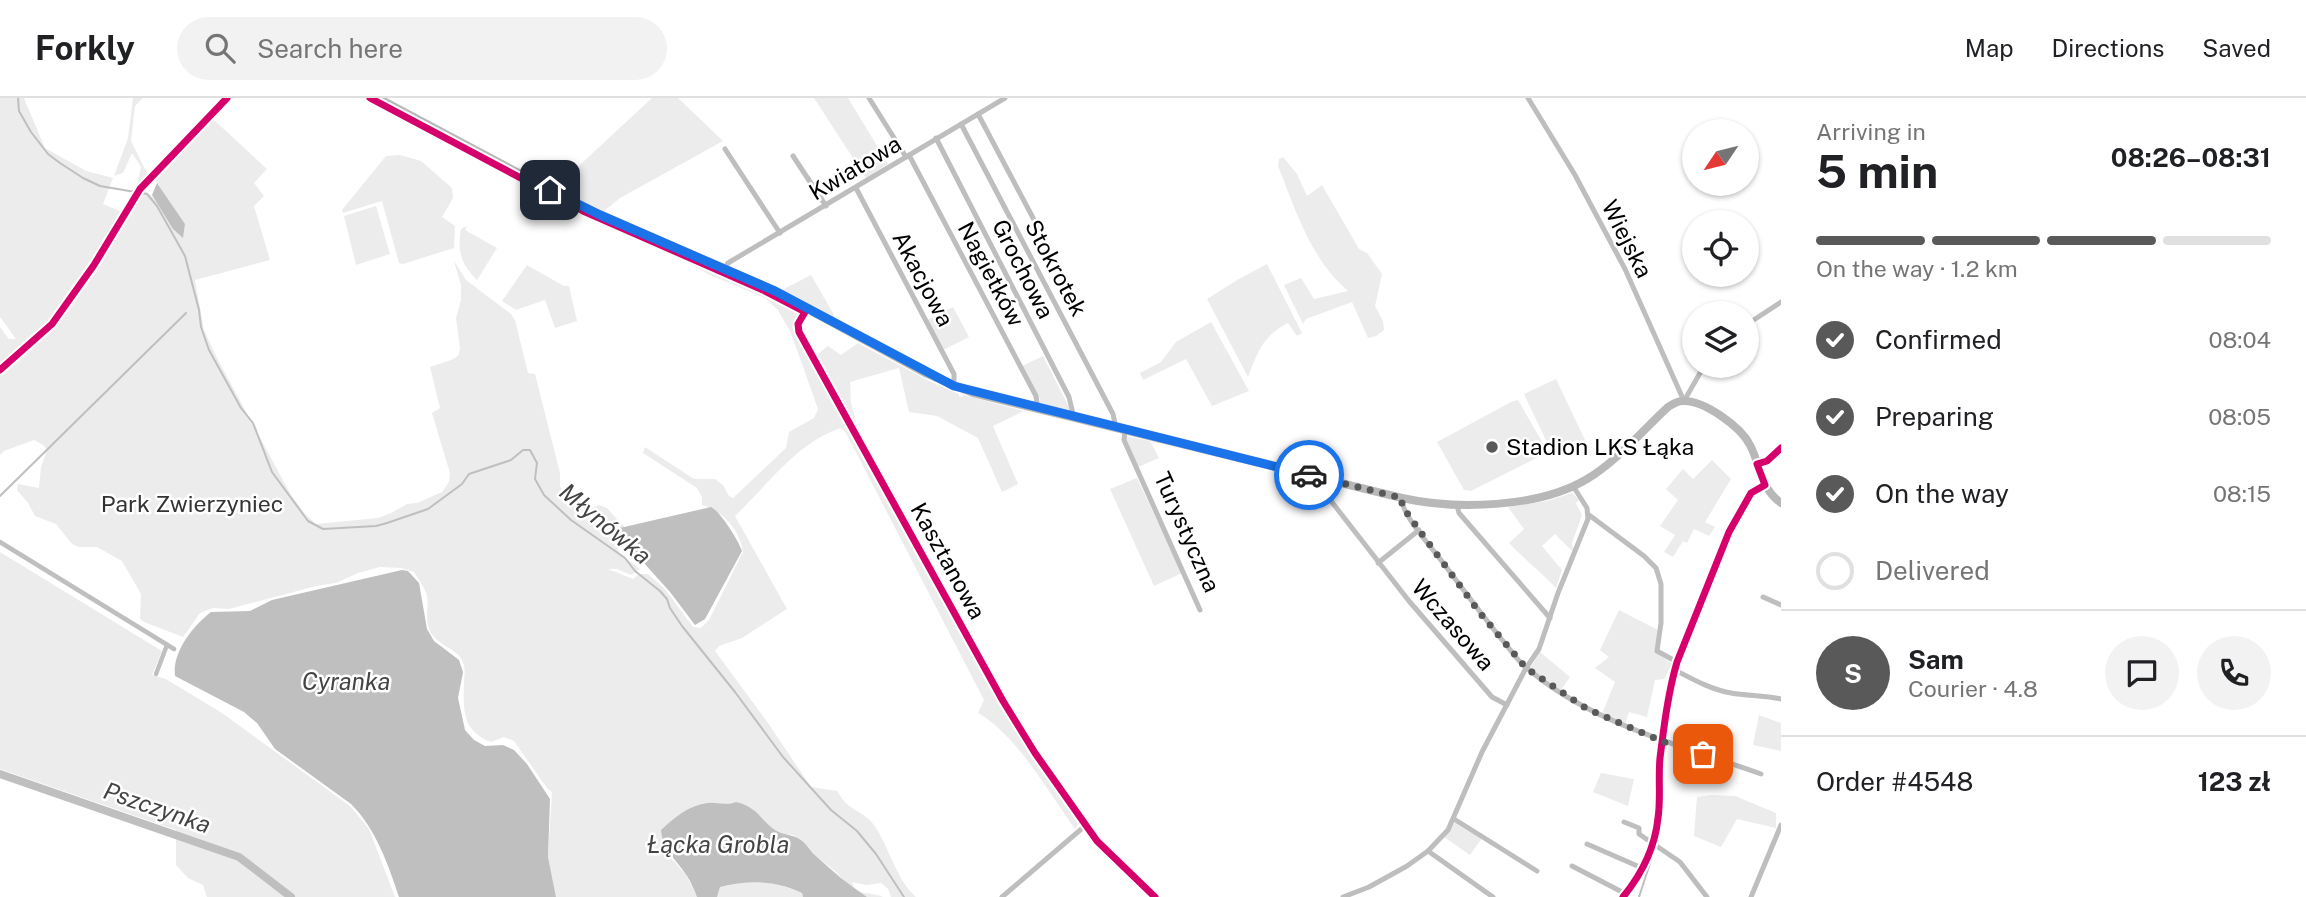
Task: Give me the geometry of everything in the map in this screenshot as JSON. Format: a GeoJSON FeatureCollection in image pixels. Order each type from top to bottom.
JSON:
{"type":"FeatureCollection","features":[{"type":"Feature","properties":{"kind":"main road","name":"Turystyczna"},"geometry":{"type":"LineString","coordinates":[[378,98],[596,213],[807,308],[954,386],[1402,498],[1428,504],[1457,505],[1525,499],[1573,486],[1604,467],[1668,407],[1678,401],[1684,401]]}},
{"type":"Feature","properties":{"kind":"main road"},"geometry":{"type":"LineString","coordinates":[[1684,401],[1700,404],[1724,418],[1741,433],[1750,444],[1765,485],[1781,503]]}},
{"type":"Feature","properties":{"kind":"street"},"geometry":{"type":"LineString","coordinates":[[140,189],[227,98]]}},
{"type":"Feature","properties":{"kind":"street","name":"Nagietków"},"geometry":{"type":"LineString","coordinates":[[869,98],[907,156],[1036,396],[1038,409]]}},
{"type":"Feature","properties":{"kind":"street","name":"Kwiatowa"},"geometry":{"type":"LineString","coordinates":[[724,269],[729,262],[978,114],[994,101],[1005,98]]}},
{"type":"Feature","properties":{"kind":"street","name":"Wiejska"},"geometry":{"type":"LineString","coordinates":[[1528,98],[1575,175],[1625,269],[1684,401]]}},
{"type":"Feature","properties":{"kind":"street"},"geometry":{"type":"LineString","coordinates":[[978,114],[1041,233]]}},
{"type":"Feature","properties":{"kind":"street","name":"Stokrotek"},"geometry":{"type":"LineString","coordinates":[[961,124],[1120,429]]}},
{"type":"Feature","properties":{"kind":"street","name":"Grochowa"},"geometry":{"type":"LineString","coordinates":[[936,138],[1064,388],[1073,407],[1074,418]]}},
{"type":"Feature","properties":{"kind":"street"},"geometry":{"type":"LineString","coordinates":[[725,149],[780,233]]}},
{"type":"Feature","properties":{"kind":"street"},"geometry":{"type":"LineString","coordinates":[[793,156],[826,206]]}},
{"type":"Feature","properties":{"kind":"street","name":"Akacjowa"},"geometry":{"type":"LineString","coordinates":[[856,188],[955,375],[954,386]]}},
{"type":"Feature","properties":{"kind":"street"},"geometry":{"type":"LineString","coordinates":[[1759,316],[1781,302]]}},
{"type":"Feature","properties":{"kind":"street","name":"Kasztanowa"},"geometry":{"type":"LineString","coordinates":[[807,308],[798,324],[799,332],[1003,701],[1035,753],[1105,851],[1156,897]]}},
{"type":"Feature","properties":{"kind":"street"},"geometry":{"type":"LineString","coordinates":[[1684,401],[1697,378]]}},
{"type":"Feature","properties":{"kind":"street","name":"Turystyczna"},"geometry":{"type":"LineString","coordinates":[[1120,429],[1200,610]]}},
{"type":"Feature","properties":{"kind":"street"},"geometry":{"type":"LineString","coordinates":[[1757,464],[1767,461],[1781,448]]}},
{"type":"Feature","properties":{"kind":"street","name":"Wczasowa"},"geometry":{"type":"LineString","coordinates":[[1323,479],[1324,492],[1378,563],[1492,697],[1507,705]]}},
{"type":"Feature","properties":{"kind":"street"},"geometry":{"type":"LineString","coordinates":[[1572,866],[1624,895],[1642,868],[1653,842],[1658,818],[1660,760],[1671,680],[1729,532],[1751,494],[1765,485]]}},
{"type":"Feature","properties":{"kind":"street"},"geometry":{"type":"LineString","coordinates":[[1573,486],[1589,514],[1656,568],[1661,584],[1661,623],[1657,651],[1677,662]]}},
{"type":"Feature","properties":{"kind":"street","name":"Wczasowa"},"geometry":{"type":"LineString","coordinates":[[1402,498],[1402,506],[1419,530],[1480,613],[1526,668],[1587,709],[1664,742],[1761,774]]}},
{"type":"Feature","properties":{"kind":"street"},"geometry":{"type":"LineString","coordinates":[[1457,505],[1459,513],[1550,618]]}},
{"type":"Feature","properties":{"kind":"street"},"geometry":{"type":"LineString","coordinates":[[1343,897],[1369,887],[1407,866],[1439,841],[1454,819],[1482,752],[1526,668],[1539,649],[1589,514]]}},
{"type":"Feature","properties":{"kind":"street"},"geometry":{"type":"LineString","coordinates":[[1378,563],[1419,530]]}},
{"type":"Feature","properties":{"kind":"street"},"geometry":{"type":"LineString","coordinates":[[1763,597],[1781,605]]}},
{"type":"Feature","properties":{"kind":"street"},"geometry":{"type":"LineString","coordinates":[[1675,670],[1731,693],[1761,694],[1781,699]]}},
{"type":"Feature","properties":{"kind":"street"},"geometry":{"type":"LineString","coordinates":[[1454,819],[1536,872]]}},
{"type":"Feature","properties":{"kind":"street"},"geometry":{"type":"LineString","coordinates":[[1623,822],[1639,828],[1639,834],[1680,862],[1707,897]]}},
{"type":"Feature","properties":{"kind":"street"},"geometry":{"type":"LineString","coordinates":[[1002,897],[1086,825]]}},
{"type":"Feature","properties":{"kind":"street"},"geometry":{"type":"LineString","coordinates":[[1751,897],[1781,825]]}},
{"type":"Feature","properties":{"kind":"street"},"geometry":{"type":"LineString","coordinates":[[1587,844],[1642,868]]}},
{"type":"Feature","properties":{"kind":"street"},"geometry":{"type":"LineString","coordinates":[[1428,851],[1493,897]]}},
{"type":"Feature","properties":{"kind":"green space","name":"Park Zwierzyniec"},"geometry":{"type":"Polygon","coordinates":[[[0,98],[24,98],[45,148],[86,171],[113,178],[103,204],[122,212],[119,216],[123,223],[145,191],[156,200],[183,237],[185,224],[155,180],[213,119],[267,169],[254,183],[264,196],[254,206],[270,260],[195,280],[204,330],[217,358],[291,495],[316,524],[378,518],[442,492],[449,482],[450,473],[432,413],[440,408],[430,367],[458,356],[460,349],[456,318],[461,300],[461,285],[454,261],[466,280],[511,314],[515,320],[528,373],[535,374],[564,494],[584,511],[599,505],[607,508],[625,528],[613,528],[619,553],[640,569],[631,575],[617,569],[608,569],[633,579],[639,574],[648,574],[665,589],[693,627],[701,628],[709,620],[743,552],[741,544],[729,522],[702,505],[702,497],[697,488],[643,453],[645,447],[694,479],[715,479],[733,498],[786,448],[789,432],[814,418],[818,409],[791,333],[778,310],[765,298],[710,275],[648,241],[799,310],[794,322],[796,334],[998,701],[1080,822],[1075,829],[1019,749],[978,713],[984,700],[841,428],[811,443],[797,454],[735,516],[787,609],[742,638],[719,646],[715,651],[811,787],[837,791],[846,803],[874,825],[903,881],[916,897],[891,897],[888,889],[881,883],[866,885],[852,882],[861,892],[883,897],[867,897],[853,889],[804,842],[793,835],[780,834],[761,816],[736,802],[702,804],[674,819],[671,858],[686,875],[697,897],[556,897],[548,857],[552,792],[514,741],[504,737],[491,742],[470,726],[465,712],[463,662],[431,633],[427,619],[427,596],[414,572],[380,567],[336,583],[229,609],[213,608],[200,613],[183,637],[144,622],[140,619],[141,594],[122,561],[97,547],[79,547],[72,544],[56,524],[35,516],[17,490],[18,484],[39,488],[41,467],[47,450],[43,445],[34,440],[0,455],[0,327],[9,339],[16,339],[0,317],[0,98]]]}},
{"type":"Feature","properties":{"kind":"green space"},"geometry":{"type":"Polygon","coordinates":[[[133,98],[143,98],[135,106],[131,141],[149,177],[141,184],[138,181],[141,167],[132,153],[123,173],[114,176],[128,138],[133,98]]]}},
{"type":"Feature","properties":{"kind":"green space"},"geometry":{"type":"Polygon","coordinates":[[[652,98],[678,98],[723,141],[620,198],[603,212],[555,188],[652,98]]]}},
{"type":"Feature","properties":{"kind":"green space"},"geometry":{"type":"Polygon","coordinates":[[[814,98],[848,98],[888,164],[866,178],[814,98]]]}},
{"type":"Feature","properties":{"kind":"green space"},"geometry":{"type":"Polygon","coordinates":[[[400,155],[421,161],[452,188],[453,198],[442,217],[455,226],[454,248],[403,264],[399,263],[382,201],[343,213],[342,210],[386,156],[400,155]]]}},
{"type":"Feature","properties":{"kind":"green space"},"geometry":{"type":"Polygon","coordinates":[[[1283,157],[1297,174],[1307,196],[1322,185],[1359,249],[1367,253],[1382,274],[1375,306],[1383,321],[1384,330],[1376,336],[1368,338],[1352,302],[1306,319],[1303,324],[1284,285],[1301,278],[1314,299],[1348,291],[1324,264],[1298,217],[1278,166],[1279,159],[1283,157]]]}},
{"type":"Feature","properties":{"kind":"green space"},"geometry":{"type":"Polygon","coordinates":[[[376,206],[390,254],[356,265],[344,216],[376,206]]]}},
{"type":"Feature","properties":{"kind":"green space"},"geometry":{"type":"Polygon","coordinates":[[[467,226],[465,230],[497,248],[477,280],[464,263],[460,251],[461,229],[467,226]]]}},
{"type":"Feature","properties":{"kind":"green space"},"geometry":{"type":"Polygon","coordinates":[[[1267,264],[1302,333],[1297,336],[1288,323],[1273,333],[1258,352],[1248,377],[1207,299],[1267,264]]]}},
{"type":"Feature","properties":{"kind":"green space"},"geometry":{"type":"Polygon","coordinates":[[[527,265],[564,286],[569,286],[577,321],[555,328],[545,300],[516,310],[502,301],[527,265]]]}},
{"type":"Feature","properties":{"kind":"green space"},"geometry":{"type":"Polygon","coordinates":[[[811,275],[834,315],[831,320],[782,290],[811,275]]]}},
{"type":"Feature","properties":{"kind":"green space"},"geometry":{"type":"Polygon","coordinates":[[[953,307],[969,337],[943,350],[927,320],[953,307]]]}},
{"type":"Feature","properties":{"kind":"green space"},"geometry":{"type":"Polygon","coordinates":[[[1211,322],[1249,391],[1212,406],[1186,359],[1143,380],[1140,373],[1161,362],[1176,342],[1211,322]]]}},
{"type":"Feature","properties":{"kind":"green space"},"geometry":{"type":"Polygon","coordinates":[[[858,343],[959,396],[1024,411],[993,426],[1018,484],[1002,492],[978,438],[937,416],[909,412],[899,368],[850,382],[851,403],[858,430],[815,356],[828,346],[841,355],[858,343]]]}},
{"type":"Feature","properties":{"kind":"green space"},"geometry":{"type":"Polygon","coordinates":[[[1043,356],[1072,413],[1040,406],[1040,399],[1022,366],[1043,356]]]}},
{"type":"Feature","properties":{"kind":"green space"},"geometry":{"type":"Polygon","coordinates":[[[1556,379],[1585,440],[1553,455],[1524,394],[1556,379]]]}},
{"type":"Feature","properties":{"kind":"green space","name":"Stadion LKS Łąka"},"geometry":{"type":"Polygon","coordinates":[[[1518,400],[1548,452],[1471,491],[1464,490],[1437,442],[1518,400]]]}},
{"type":"Feature","properties":{"kind":"green space"},"geometry":{"type":"Polygon","coordinates":[[[1125,436],[1150,441],[1159,458],[1138,467],[1125,436]]]}},
{"type":"Feature","properties":{"kind":"green space"},"geometry":{"type":"Polygon","coordinates":[[[1712,460],[1731,479],[1705,522],[1715,527],[1709,536],[1694,529],[1687,543],[1683,541],[1673,557],[1664,552],[1675,535],[1660,526],[1678,500],[1666,489],[1683,469],[1693,479],[1712,460]]]}},
{"type":"Feature","properties":{"kind":"green space"},"geometry":{"type":"Polygon","coordinates":[[[1137,478],[1182,573],[1154,586],[1110,489],[1137,478]]]}},
{"type":"Feature","properties":{"kind":"green space"},"geometry":{"type":"Polygon","coordinates":[[[1572,493],[1579,500],[1576,503],[1582,515],[1572,543],[1573,550],[1555,534],[1542,546],[1562,570],[1556,588],[1509,543],[1524,529],[1508,507],[1547,501],[1572,493]]]}},
{"type":"Feature","properties":{"kind":"green space"},"geometry":{"type":"Polygon","coordinates":[[[0,552],[162,651],[152,675],[166,679],[222,713],[350,806],[369,829],[395,897],[207,897],[203,885],[188,878],[176,865],[176,830],[0,769],[0,552]]]}},
{"type":"Feature","properties":{"kind":"green space"},"geometry":{"type":"Polygon","coordinates":[[[1619,610],[1658,630],[1656,652],[1672,664],[1664,679],[1655,680],[1647,717],[1629,712],[1625,724],[1602,714],[1615,682],[1595,668],[1609,657],[1600,650],[1619,610]]]}},
{"type":"Feature","properties":{"kind":"green space"},"geometry":{"type":"Polygon","coordinates":[[[1540,652],[1570,677],[1561,690],[1530,668],[1540,652]]]}},
{"type":"Feature","properties":{"kind":"green space"},"geometry":{"type":"Polygon","coordinates":[[[1759,715],[1781,723],[1781,751],[1753,745],[1759,715]]]}},
{"type":"Feature","properties":{"kind":"green space"},"geometry":{"type":"Polygon","coordinates":[[[1601,773],[1634,779],[1628,806],[1593,792],[1601,773]]]}},
{"type":"Feature","properties":{"kind":"green space"},"geometry":{"type":"Polygon","coordinates":[[[1735,796],[1776,813],[1776,828],[1737,819],[1721,847],[1694,836],[1697,797],[1735,796]]]}},
{"type":"Feature","properties":{"kind":"green space"},"geometry":{"type":"Polygon","coordinates":[[[1455,822],[1482,838],[1470,855],[1444,837],[1455,822]]]}},
{"type":"Feature","properties":{"kind":"green space"},"geometry":{"type":"Polygon","coordinates":[[[751,881],[784,886],[802,893],[803,897],[717,897],[720,887],[751,881]]]}},
{"type":"Feature","properties":{"kind":"water"},"geometry":{"type":"Polygon","coordinates":[[[157,183],[185,224],[183,238],[173,229],[152,195],[157,183]]]}},
{"type":"Feature","properties":{"kind":"water"},"geometry":{"type":"Polygon","coordinates":[[[711,507],[729,527],[742,551],[705,619],[695,625],[670,592],[611,530],[711,507]]]}},
{"type":"Feature","properties":{"kind":"water","name":"Cyranka"},"geometry":{"type":"Polygon","coordinates":[[[402,570],[408,571],[419,583],[427,629],[434,641],[459,660],[463,672],[458,698],[465,730],[474,740],[485,746],[503,745],[514,750],[527,764],[550,799],[548,857],[556,897],[399,897],[386,860],[368,824],[351,804],[275,749],[257,723],[244,712],[175,676],[177,658],[185,640],[211,612],[250,611],[272,600],[402,570]]]}},
{"type":"Feature","properties":{"kind":"water","name":"Łącka Grobla"},"geometry":{"type":"Polygon","coordinates":[[[736,802],[752,809],[774,830],[801,840],[828,867],[867,897],[803,897],[802,893],[781,886],[751,882],[720,887],[717,897],[697,897],[687,876],[667,849],[661,830],[694,806],[736,802]]]}},
{"type":"Feature","properties":{"kind":"waterway","name":"Młynówka"},"geometry":{"type":"LineString","coordinates":[[18,98],[19,111],[48,154],[83,178],[100,186],[147,194],[157,206],[185,256],[209,350],[241,408],[253,423],[272,472],[308,521],[323,529],[387,523],[428,509],[462,484],[469,474],[511,460],[523,450],[530,450],[537,463],[535,479],[544,495],[571,520],[625,558],[635,571],[660,591],[682,626],[783,757],[831,810],[857,831],[876,854],[904,897]]}},
{"type":"Feature","properties":{"kind":"waterway"},"geometry":{"type":"LineString","coordinates":[[0,496],[186,313]]}},
{"type":"Feature","properties":{"kind":"waterway"},"geometry":{"type":"LineString","coordinates":[[0,542],[174,649]]}},
{"type":"Feature","properties":{"kind":"waterway"},"geometry":{"type":"LineString","coordinates":[[156,674],[167,645]]}},
{"type":"Feature","properties":{"kind":"waterway","name":"Pszczynka"},"geometry":{"type":"LineString","coordinates":[[0,774],[239,857],[291,897]]}},
{"type":"Feature","properties":{"kind":"waterway"},"geometry":{"type":"LineString","coordinates":[[1639,897],[1654,851]]}},
{"type":"Feature","properties":{"kind":"cycle path"},"geometry":{"type":"LineString","coordinates":[[0,370],[52,324],[94,265],[140,189],[227,98]]}},
{"type":"Feature","properties":{"kind":"cycle path"},"geometry":{"type":"LineString","coordinates":[[370,98],[583,211],[763,290],[805,312],[798,324],[799,332],[1003,701],[1035,753],[1097,841],[1155,897]]}},
{"type":"Feature","properties":{"kind":"cycle path"},"geometry":{"type":"LineString","coordinates":[[1623,897],[1636,879],[1654,839],[1659,803],[1660,758],[1677,662],[1729,532],[1751,493],[1765,485],[1757,464],[1767,461],[1781,448]]}},
{"type":"Feature","properties":{"kind":"way so far"},"geometry":{"type":"LineString","coordinates":[[1309,475],[1402,498],[1402,506],[1419,530],[1480,613],[1526,668],[1587,709],[1664,742],[1703,754]]}},
{"type":"Feature","properties":{"kind":"place","name":"Stadion LKS Łąka"},"geometry":{"type":"Point","coordinates":[1492,447]}},
{"type":"Feature","properties":{"kind":"route"},"geometry":{"type":"LineString","coordinates":[[550,190],[600,215],[775,291],[925,373],[954,386],[1309,475]]}}]}
